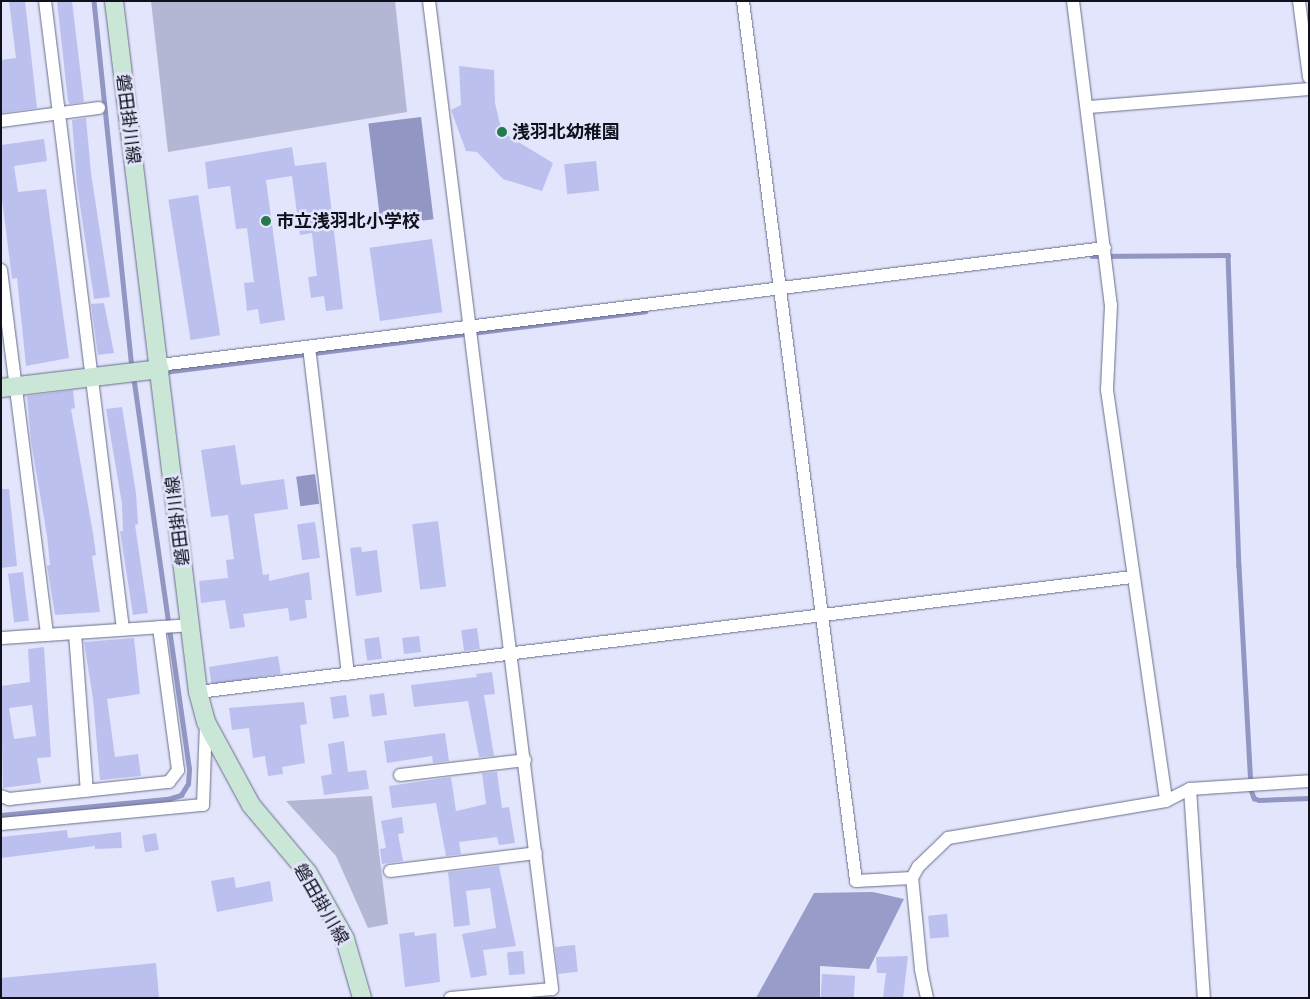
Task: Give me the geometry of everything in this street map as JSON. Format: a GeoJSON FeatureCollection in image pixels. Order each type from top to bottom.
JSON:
{"type":"FeatureCollection","features":[{"type":"Feature","properties":{"kind":"main road","name":"磐田掛川線"},"geometry":{"type":"LineString","coordinates":[[114,1],[198,692],[206,722],[251,805],[308,873],[340,930],[362,998]]}},
{"type":"Feature","properties":{"kind":"main road"},"geometry":{"type":"LineString","coordinates":[[8,387],[160,367]]}},
{"type":"Feature","properties":{"kind":"street"},"geometry":{"type":"LineString","coordinates":[[45,1],[123,629]]}},
{"type":"Feature","properties":{"kind":"street"},"geometry":{"type":"LineString","coordinates":[[429,1],[512,654],[552,989],[516,995],[450,998]]}},
{"type":"Feature","properties":{"kind":"street"},"geometry":{"type":"LineString","coordinates":[[743,1],[856,881],[912,878]]}},
{"type":"Feature","properties":{"kind":"street"},"geometry":{"type":"LineString","coordinates":[[1073,1],[1089,107],[1111,305],[1107,390],[1132,577],[1166,801]]}},
{"type":"Feature","properties":{"kind":"street"},"geometry":{"type":"LineString","coordinates":[[1299,1],[1309,77]]}},
{"type":"Feature","properties":{"kind":"street"},"geometry":{"type":"LineString","coordinates":[[1089,107],[1309,89]]}},
{"type":"Feature","properties":{"kind":"street"},"geometry":{"type":"LineString","coordinates":[[1,121],[99,108]]}},
{"type":"Feature","properties":{"kind":"street"},"geometry":{"type":"LineString","coordinates":[[160,367],[779,287],[1104,248]]}},
{"type":"Feature","properties":{"kind":"street"},"geometry":{"type":"LineString","coordinates":[[1,270],[8,387],[47,635]]}},
{"type":"Feature","properties":{"kind":"street"},"geometry":{"type":"LineString","coordinates":[[309,347],[348,674]]}},
{"type":"Feature","properties":{"kind":"street"},"geometry":{"type":"LineString","coordinates":[[198,692],[1132,577]]}},
{"type":"Feature","properties":{"kind":"street"},"geometry":{"type":"LineString","coordinates":[[1,638],[190,625]]}},
{"type":"Feature","properties":{"kind":"street"},"geometry":{"type":"LineString","coordinates":[[1,796],[9,799],[169,782],[178,770],[159,627]]}},
{"type":"Feature","properties":{"kind":"street"},"geometry":{"type":"LineString","coordinates":[[75,633],[87,791]]}},
{"type":"Feature","properties":{"kind":"street"},"geometry":{"type":"LineString","coordinates":[[1,824],[203,804],[206,722]]}},
{"type":"Feature","properties":{"kind":"street"},"geometry":{"type":"LineString","coordinates":[[400,775],[525,760]]}},
{"type":"Feature","properties":{"kind":"street"},"geometry":{"type":"LineString","coordinates":[[927,998],[921,969],[912,878],[918,867],[948,838],[1166,801],[1190,789],[1309,781]]}},
{"type":"Feature","properties":{"kind":"street"},"geometry":{"type":"LineString","coordinates":[[1190,789],[1204,998]]}},
{"type":"Feature","properties":{"kind":"street"},"geometry":{"type":"LineString","coordinates":[[390,871],[536,853]]}},
{"type":"Feature","properties":{"kind":"shaded area"},"geometry":{"type":"Polygon","coordinates":[[[151,1],[395,1],[407,112],[168,152],[151,1]]]}},
{"type":"Feature","properties":{"kind":"shaded area"},"geometry":{"type":"Polygon","coordinates":[[[421,117],[434,219],[381,226],[368,123],[421,117]]]}},
{"type":"Feature","properties":{"kind":"shaded area"},"geometry":{"type":"Polygon","coordinates":[[[315,474],[319,504],[300,506],[296,477],[315,474]]]}},
{"type":"Feature","properties":{"kind":"shaded area"},"geometry":{"type":"Polygon","coordinates":[[[372,796],[388,924],[368,928],[336,856],[286,801],[372,796]]]}},
{"type":"Feature","properties":{"kind":"shaded area"},"geometry":{"type":"Polygon","coordinates":[[[873,892],[904,899],[869,969],[820,966],[820,998],[756,998],[814,893],[873,892]]]}},
{"type":"Feature","properties":{"kind":"building"},"geometry":{"type":"Polygon","coordinates":[[[9,1],[25,1],[37,108],[1,113],[1,60],[16,58],[9,1]]]}},
{"type":"Feature","properties":{"kind":"building"},"geometry":{"type":"Polygon","coordinates":[[[57,1],[72,1],[84,102],[70,104],[68,101],[57,1]]]}},
{"type":"Feature","properties":{"kind":"building"},"geometry":{"type":"Polygon","coordinates":[[[459,66],[494,70],[495,103],[502,132],[553,163],[542,191],[503,179],[477,152],[466,151],[451,110],[461,105],[459,66]]]}},
{"type":"Feature","properties":{"kind":"building"},"geometry":{"type":"Polygon","coordinates":[[[86,118],[91,173],[110,297],[94,299],[77,185],[72,120],[86,118]]]}},
{"type":"Feature","properties":{"kind":"building"},"geometry":{"type":"Polygon","coordinates":[[[44,139],[47,161],[14,166],[18,192],[46,189],[69,358],[26,366],[17,278],[12,279],[1,191],[1,145],[44,139]]]}},
{"type":"Feature","properties":{"kind":"building"},"geometry":{"type":"Polygon","coordinates":[[[292,147],[295,166],[326,162],[343,309],[326,311],[324,296],[311,298],[308,277],[317,276],[312,233],[300,235],[292,176],[266,180],[285,320],[260,324],[258,309],[247,311],[244,283],[254,282],[247,228],[236,229],[230,186],[208,189],[205,162],[292,147]]]}},
{"type":"Feature","properties":{"kind":"building"},"geometry":{"type":"Polygon","coordinates":[[[596,161],[599,191],[567,194],[564,164],[596,161]]]}},
{"type":"Feature","properties":{"kind":"building"},"geometry":{"type":"Polygon","coordinates":[[[198,195],[220,335],[191,340],[168,200],[198,195]]]}},
{"type":"Feature","properties":{"kind":"building"},"geometry":{"type":"Polygon","coordinates":[[[432,239],[442,312],[380,321],[370,248],[432,239]]]}},
{"type":"Feature","properties":{"kind":"building"},"geometry":{"type":"Polygon","coordinates":[[[104,303],[114,353],[98,355],[91,304],[104,303]]]}},
{"type":"Feature","properties":{"kind":"building"},"geometry":{"type":"Polygon","coordinates":[[[73,390],[75,408],[71,409],[93,533],[96,555],[92,556],[100,612],[55,615],[47,566],[50,565],[47,536],[31,441],[27,396],[73,390]]]}},
{"type":"Feature","properties":{"kind":"building"},"geometry":{"type":"Polygon","coordinates":[[[122,407],[136,493],[138,524],[135,525],[148,613],[133,615],[120,531],[123,531],[122,504],[106,409],[122,407]]]}},
{"type":"Feature","properties":{"kind":"building"},"geometry":{"type":"Polygon","coordinates":[[[235,445],[241,485],[284,479],[288,509],[254,514],[263,575],[269,574],[269,581],[309,572],[312,600],[305,600],[307,618],[290,621],[288,608],[243,614],[245,627],[230,629],[225,600],[201,603],[199,581],[228,578],[226,560],[234,559],[228,515],[211,517],[201,450],[235,445]]]}},
{"type":"Feature","properties":{"kind":"building"},"geometry":{"type":"Polygon","coordinates":[[[1,489],[9,489],[17,566],[1,568],[1,489]]]}},
{"type":"Feature","properties":{"kind":"building"},"geometry":{"type":"Polygon","coordinates":[[[438,521],[446,587],[420,590],[412,524],[438,521]]]}},
{"type":"Feature","properties":{"kind":"building"},"geometry":{"type":"Polygon","coordinates":[[[315,522],[320,558],[302,560],[297,525],[315,522]]]}},
{"type":"Feature","properties":{"kind":"building"},"geometry":{"type":"Polygon","coordinates":[[[361,547],[362,552],[377,550],[382,592],[356,596],[350,548],[361,547]]]}},
{"type":"Feature","properties":{"kind":"building"},"geometry":{"type":"Polygon","coordinates":[[[23,572],[29,621],[14,622],[8,574],[23,572]]]}},
{"type":"Feature","properties":{"kind":"building"},"geometry":{"type":"Polygon","coordinates":[[[477,628],[480,649],[464,651],[461,630],[477,628]]]}},
{"type":"Feature","properties":{"kind":"building"},"geometry":{"type":"Polygon","coordinates":[[[419,636],[421,652],[404,654],[402,638],[419,636]]]}},
{"type":"Feature","properties":{"kind":"building"},"geometry":{"type":"Polygon","coordinates":[[[379,637],[382,659],[367,661],[364,639],[379,637]]]}},
{"type":"Feature","properties":{"kind":"building"},"geometry":{"type":"Polygon","coordinates":[[[134,638],[140,694],[107,699],[115,757],[138,754],[141,776],[100,780],[93,699],[84,642],[134,638]]]}},
{"type":"Feature","properties":{"kind":"building"},"geometry":{"type":"Polygon","coordinates":[[[44,647],[51,757],[37,758],[41,783],[3,788],[1,686],[30,682],[28,649],[44,647]],[[32,705],[9,708],[14,739],[36,736],[32,705]]]}},
{"type":"Feature","properties":{"kind":"building"},"geometry":{"type":"Polygon","coordinates":[[[278,656],[281,674],[212,685],[209,667],[278,656]]]}},
{"type":"Feature","properties":{"kind":"building"},"geometry":{"type":"Polygon","coordinates":[[[492,672],[495,694],[484,695],[494,756],[479,757],[468,701],[414,707],[411,685],[477,677],[476,674],[492,672]]]}},
{"type":"Feature","properties":{"kind":"building"},"geometry":{"type":"Polygon","coordinates":[[[384,693],[387,715],[372,717],[369,695],[384,693]]]}},
{"type":"Feature","properties":{"kind":"building"},"geometry":{"type":"Polygon","coordinates":[[[346,695],[349,717],[333,719],[330,697],[346,695]]]}},
{"type":"Feature","properties":{"kind":"building"},"geometry":{"type":"Polygon","coordinates":[[[304,702],[307,724],[300,725],[305,763],[282,767],[283,774],[268,776],[265,756],[253,758],[249,728],[232,730],[229,708],[304,702]]]}},
{"type":"Feature","properties":{"kind":"building"},"geometry":{"type":"Polygon","coordinates":[[[445,733],[449,761],[433,763],[432,756],[387,763],[384,741],[445,733]]]}},
{"type":"Feature","properties":{"kind":"building"},"geometry":{"type":"Polygon","coordinates":[[[344,741],[348,772],[366,770],[369,789],[324,795],[321,776],[332,774],[328,744],[344,741]]]}},
{"type":"Feature","properties":{"kind":"building"},"geometry":{"type":"Polygon","coordinates":[[[497,772],[502,808],[509,807],[515,843],[499,845],[497,837],[459,842],[461,854],[446,856],[436,803],[392,808],[389,786],[451,777],[456,811],[486,804],[482,773],[497,772]]]}},
{"type":"Feature","properties":{"kind":"building"},"geometry":{"type":"Polygon","coordinates":[[[402,817],[404,833],[398,834],[403,861],[382,864],[380,849],[386,848],[381,821],[402,817]]]}},
{"type":"Feature","properties":{"kind":"building"},"geometry":{"type":"Polygon","coordinates":[[[67,830],[68,838],[121,832],[122,848],[95,849],[95,846],[1,858],[1,837],[67,830]]]}},
{"type":"Feature","properties":{"kind":"building"},"geometry":{"type":"Polygon","coordinates":[[[156,833],[159,850],[145,852],[142,835],[156,833]]]}},
{"type":"Feature","properties":{"kind":"building"},"geometry":{"type":"Polygon","coordinates":[[[499,866],[516,946],[483,950],[487,975],[471,978],[462,934],[496,928],[490,888],[466,891],[470,925],[454,927],[448,872],[499,866]]]}},
{"type":"Feature","properties":{"kind":"building"},"geometry":{"type":"Polygon","coordinates":[[[234,877],[236,888],[270,881],[273,901],[217,912],[211,881],[234,877]]]}},
{"type":"Feature","properties":{"kind":"building"},"geometry":{"type":"Polygon","coordinates":[[[947,914],[949,937],[930,939],[928,916],[947,914]]]}},
{"type":"Feature","properties":{"kind":"building"},"geometry":{"type":"Polygon","coordinates":[[[414,932],[415,936],[436,933],[440,982],[405,987],[399,934],[414,932]]]}},
{"type":"Feature","properties":{"kind":"building"},"geometry":{"type":"Polygon","coordinates":[[[575,945],[578,972],[558,974],[555,947],[575,945]]]}},
{"type":"Feature","properties":{"kind":"building"},"geometry":{"type":"Polygon","coordinates":[[[523,951],[525,974],[509,975],[507,952],[523,951]]]}},
{"type":"Feature","properties":{"kind":"building"},"geometry":{"type":"Polygon","coordinates":[[[908,956],[903,998],[883,998],[886,973],[877,973],[876,957],[908,956]]]}},
{"type":"Feature","properties":{"kind":"building"},"geometry":{"type":"Polygon","coordinates":[[[156,963],[159,998],[1,998],[1,978],[156,963]]]}},
{"type":"Feature","properties":{"kind":"building"},"geometry":{"type":"Polygon","coordinates":[[[822,974],[855,976],[854,998],[821,998],[822,974]]]}},
{"type":"Feature","properties":{"kind":"waterway"},"geometry":{"type":"LineString","coordinates":[[94,1],[132,368]]}},
{"type":"Feature","properties":{"kind":"waterway"},"geometry":{"type":"LineString","coordinates":[[1092,256],[1228,255],[1239,566],[1251,790],[1254,798],[1259,800],[1309,798]]}},
{"type":"Feature","properties":{"kind":"waterway"},"geometry":{"type":"LineString","coordinates":[[164,372],[645,311]]}},
{"type":"Feature","properties":{"kind":"waterway"},"geometry":{"type":"LineString","coordinates":[[1,815],[168,799],[181,795],[188,784],[189,769],[133,376]]}},
{"type":"Feature","properties":{"kind":"place","name":"浅羽北幼稚園"},"geometry":{"type":"Point","coordinates":[502,132]}},
{"type":"Feature","properties":{"kind":"place","name":"市立浅羽北小学校"},"geometry":{"type":"Point","coordinates":[266,221]}}]}
